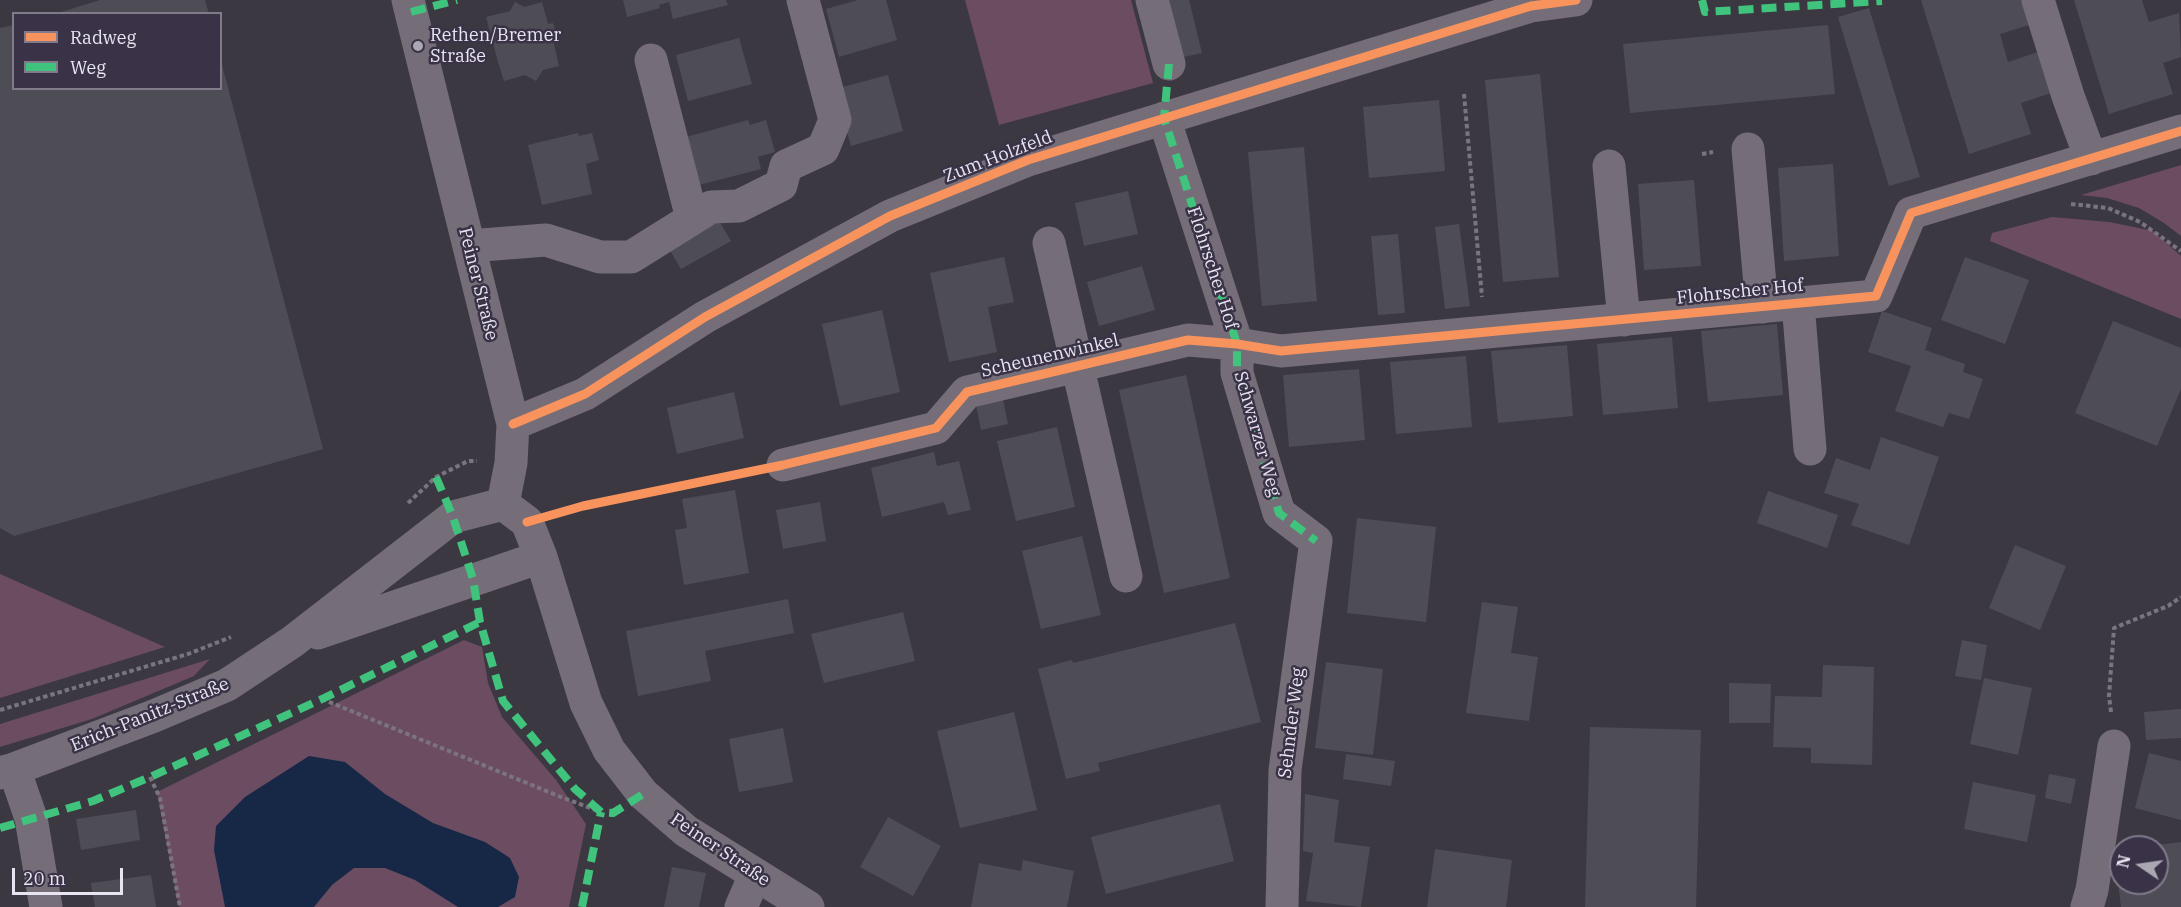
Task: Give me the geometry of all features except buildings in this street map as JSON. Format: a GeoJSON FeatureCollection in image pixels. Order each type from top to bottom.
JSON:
{"type":"FeatureCollection","features":[{"type":"Feature","properties":{"kind":"street","name":"Peiner Straße"},"geometry":{"type":"LineString","coordinates":[[408,0],[513,424],[510,463],[503,504],[527,522],[541,557],[586,703],[609,750],[643,794],[686,831],[808,907]]}},
{"type":"Feature","properties":{"kind":"street"},"geometry":{"type":"LineString","coordinates":[[469,246],[546,240],[600,256],[631,256],[711,207],[739,206],[780,185],[786,166],[823,149],[835,120],[803,0]]}},
{"type":"Feature","properties":{"kind":"street"},"geometry":{"type":"LineString","coordinates":[[1152,0],[1169,64]]}},
{"type":"Feature","properties":{"kind":"street","name":"Zum Holzfeld"},"geometry":{"type":"LineString","coordinates":[[513,424],[585,394],[705,317],[890,216],[1028,160],[1537,3],[1576,0]]}},
{"type":"Feature","properties":{"kind":"street"},"geometry":{"type":"LineString","coordinates":[[2038,0],[2068,96],[2091,159]]}},
{"type":"Feature","properties":{"kind":"street"},"geometry":{"type":"LineString","coordinates":[[651,60],[692,218]]}},
{"type":"Feature","properties":{"kind":"street","name":"Flohrscher Hof"},"geometry":{"type":"LineString","coordinates":[[1164,118],[1237,344],[1281,351],[1876,296],[1911,213],[2181,131]]}},
{"type":"Feature","properties":{"kind":"street"},"geometry":{"type":"LineString","coordinates":[[1748,149],[1762,307]]}},
{"type":"Feature","properties":{"kind":"street"},"geometry":{"type":"LineString","coordinates":[[1609,166],[1624,320]]}},
{"type":"Feature","properties":{"kind":"street"},"geometry":{"type":"LineString","coordinates":[[1049,243],[1126,576]]}},
{"type":"Feature","properties":{"kind":"street"},"geometry":{"type":"LineString","coordinates":[[1798,303],[1810,450]]}},
{"type":"Feature","properties":{"kind":"street","name":"Scheunenwinkel"},"geometry":{"type":"LineString","coordinates":[[783,465],[936,428],[967,392],[1188,340],[1237,344]]}},
{"type":"Feature","properties":{"kind":"street","name":"Schwarzer Weg"},"geometry":{"type":"LineString","coordinates":[[1237,344],[1237,373],[1279,513],[1316,541]]}},
{"type":"Feature","properties":{"kind":"street","name":"Erich-Panitz-Straße"},"geometry":{"type":"LineString","coordinates":[[7,771],[154,716],[227,685],[292,642],[453,517],[503,504]]}},
{"type":"Feature","properties":{"kind":"street","name":"Sehnder Weg"},"geometry":{"type":"LineString","coordinates":[[1282,907],[1285,770],[1316,541]]}},
{"type":"Feature","properties":{"kind":"street","name":"Erich-Panitz-Straße"},"geometry":{"type":"LineString","coordinates":[[292,642],[541,557]]}},
{"type":"Feature","properties":{"kind":"street"},"geometry":{"type":"LineString","coordinates":[[2087,907],[2092,890],[2114,746]]}},
{"type":"Feature","properties":{"kind":"street"},"geometry":{"type":"LineString","coordinates":[[7,771],[31,819],[46,907]]}},
{"type":"Feature","properties":{"kind":"street"},"geometry":{"type":"LineString","coordinates":[[741,907],[755,875]]}},
{"type":"Feature","properties":{"kind":"path"},"geometry":{"type":"LineString","coordinates":[[1464,94],[1485,331]]}},
{"type":"Feature","properties":{"kind":"path"},"geometry":{"type":"LineString","coordinates":[[2058,170],[2071,204],[2108,208],[2140,222],[2181,251]]}},
{"type":"Feature","properties":{"kind":"path"},"geometry":{"type":"LineString","coordinates":[[403,508],[436,477],[468,461],[510,463]]}},
{"type":"Feature","properties":{"kind":"path"},"geometry":{"type":"LineString","coordinates":[[2114,746],[2109,696],[2114,628],[2168,606],[2181,597]]}},
{"type":"Feature","properties":{"kind":"path"},"geometry":{"type":"LineString","coordinates":[[0,710],[188,654],[232,636]]}},
{"type":"Feature","properties":{"kind":"path"},"geometry":{"type":"LineString","coordinates":[[322,699],[601,812]]}},
{"type":"Feature","properties":{"kind":"path"},"geometry":{"type":"LineString","coordinates":[[150,777],[160,798],[180,907]]}},
{"type":"Feature","properties":{"kind":"shaded area"},"geometry":{"type":"Polygon","coordinates":[[[965,0],[1131,0],[1153,83],[999,125],[965,0]]]}},
{"type":"Feature","properties":{"kind":"shaded area"},"geometry":{"type":"Polygon","coordinates":[[[2181,165],[2181,236],[2139,208],[2107,198],[2081,195],[2181,165]]]}},
{"type":"Feature","properties":{"kind":"shaded area"},"geometry":{"type":"Polygon","coordinates":[[[2052,217],[2109,222],[2153,231],[2181,256],[2181,319],[1990,241],[1992,233],[2052,217]]]}},
{"type":"Feature","properties":{"kind":"shaded area"},"geometry":{"type":"Polygon","coordinates":[[[0,574],[165,647],[0,698],[0,574]]]}},
{"type":"Feature","properties":{"kind":"shaded area"},"geometry":{"type":"Polygon","coordinates":[[[464,640],[482,647],[488,683],[502,717],[556,780],[586,824],[569,907],[179,907],[157,792],[464,640]]]}},
{"type":"Feature","properties":{"kind":"shaded area"},"geometry":{"type":"Polygon","coordinates":[[[210,659],[194,676],[92,719],[0,747],[0,724],[210,659]]]}},
{"type":"Feature","properties":{"kind":"water"},"geometry":{"type":"Polygon","coordinates":[[[309,756],[345,762],[385,794],[433,823],[485,842],[510,858],[519,877],[515,897],[498,907],[458,907],[415,880],[385,868],[354,868],[332,885],[314,907],[225,907],[214,850],[216,826],[245,797],[309,756]]]}},
{"type":"Feature","properties":{"kind":"marked path"},"geometry":{"type":"LineString","coordinates":[[411,12],[457,0]]}},
{"type":"Feature","properties":{"kind":"marked path"},"geometry":{"type":"LineString","coordinates":[[1702,0],[1705,12],[1882,1]]}},
{"type":"Feature","properties":{"kind":"marked path"},"geometry":{"type":"LineString","coordinates":[[1169,64],[1164,118],[1237,344],[1237,373],[1279,513],[1316,541]]}},
{"type":"Feature","properties":{"kind":"marked path"},"geometry":{"type":"LineString","coordinates":[[436,477],[453,517],[473,579],[480,622],[503,701],[575,789],[601,812],[613,813],[643,794]]}},
{"type":"Feature","properties":{"kind":"marked path"},"geometry":{"type":"LineString","coordinates":[[0,828],[93,801],[150,777],[322,699],[480,622]]}},
{"type":"Feature","properties":{"kind":"marked path"},"geometry":{"type":"LineString","coordinates":[[582,907],[601,812]]}},
{"type":"Feature","properties":{"kind":"cycle path"},"geometry":{"type":"LineString","coordinates":[[513,424],[585,394],[705,317],[890,216],[1028,160],[1531,6],[1576,0]]}},
{"type":"Feature","properties":{"kind":"cycle path"},"geometry":{"type":"LineString","coordinates":[[527,522],[583,506],[783,465],[936,428],[967,392],[1188,340],[1281,351],[1876,296],[1911,213],[2181,131]]}},
{"type":"Feature","properties":{"kind":"place","name":"Rethen/Bremer Straße"},"geometry":{"type":"Point","coordinates":[418,46]}}]}
